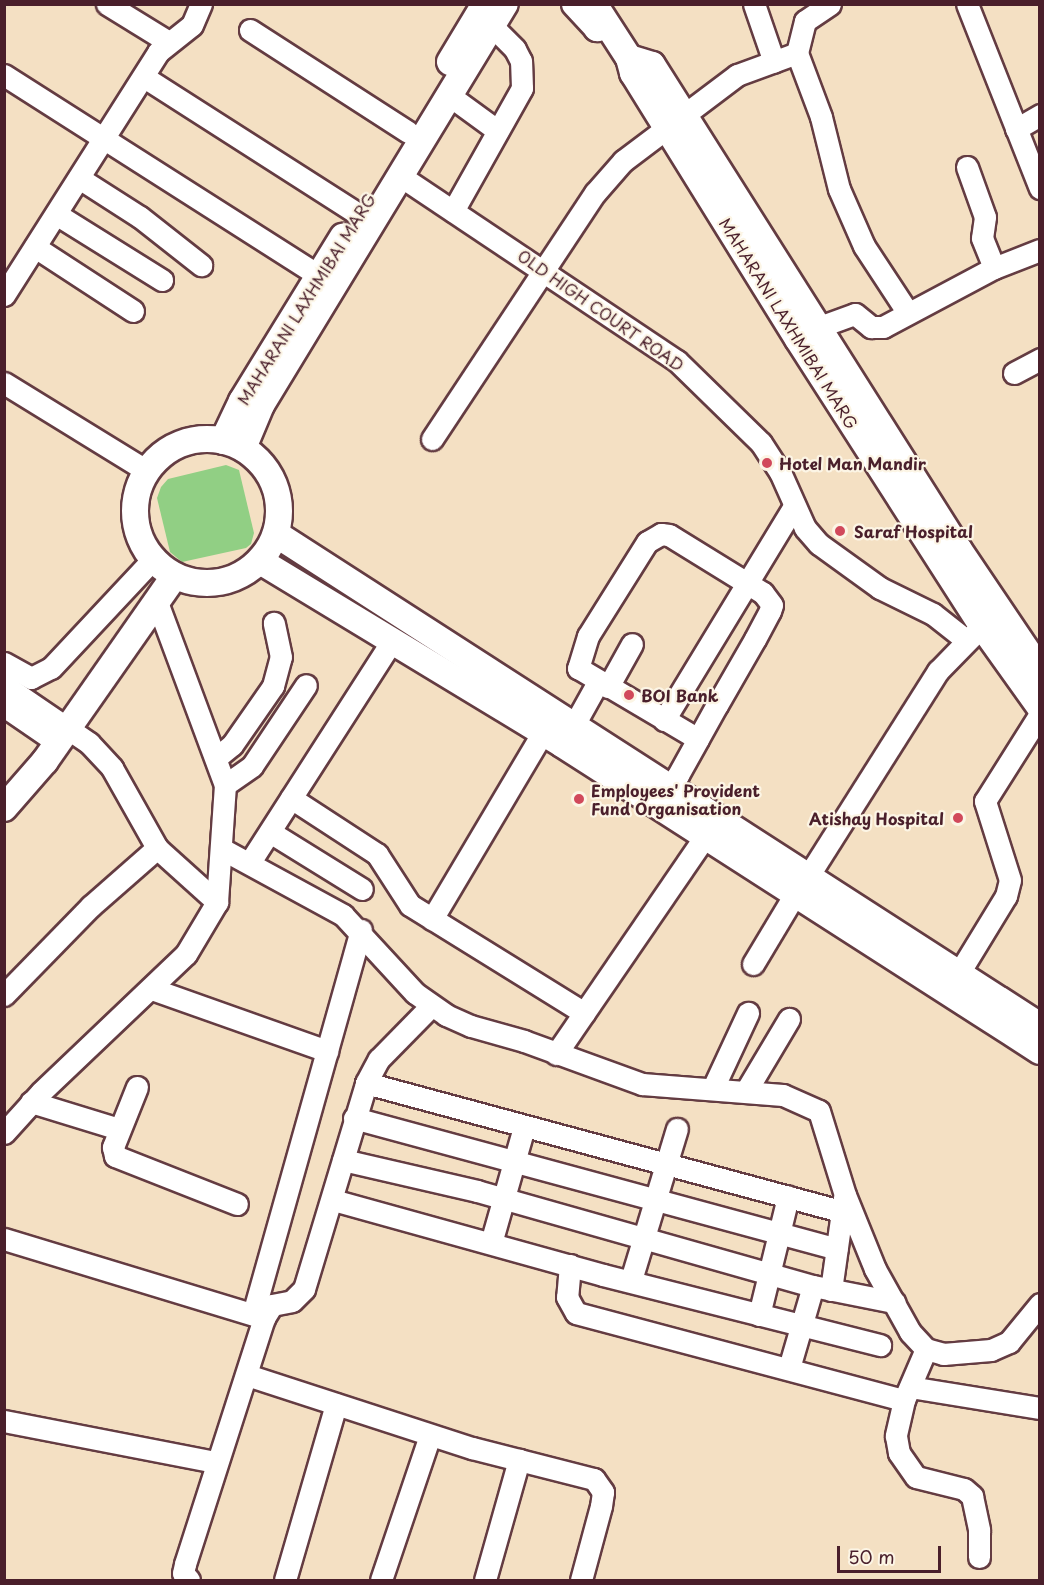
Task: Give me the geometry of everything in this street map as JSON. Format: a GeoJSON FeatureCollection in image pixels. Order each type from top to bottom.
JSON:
{"type":"FeatureCollection","features":[{"type":"Feature","properties":{"kind":"main road"},"geometry":{"type":"LineString","coordinates":[[233,445],[261,405],[450,96],[499,10]]}},
{"type":"Feature","properties":{"kind":"main road","name":"MAHARANI LAXHMIBAI MARG"},"geometry":{"type":"LineString","coordinates":[[233,445],[242,401],[318,275],[408,132],[499,10]]}},
{"type":"Feature","properties":{"kind":"main road"},"geometry":{"type":"LineString","coordinates":[[597,10],[629,58],[652,65],[675,120],[819,327],[983,626],[1040,670]]}},
{"type":"Feature","properties":{"kind":"main road","name":"MAHARANI LAXHMIBAI MARG"},"geometry":{"type":"LineString","coordinates":[[675,120],[983,626],[1040,707]]}},
{"type":"Feature","properties":{"kind":"main road"},"geometry":{"type":"LineString","coordinates":[[202,439],[233,445],[258,460],[274,486],[279,515],[276,534],[260,561],[241,576],[218,583],[174,577],[153,559],[141,539],[135,516],[138,493],[147,471],[162,455],[180,444],[202,439]]}},
{"type":"Feature","properties":{"kind":"main road"},"geometry":{"type":"LineString","coordinates":[[276,534],[670,788],[801,886],[953,984],[1040,1051]]}},
{"type":"Feature","properties":{"kind":"main road"},"geometry":{"type":"LineString","coordinates":[[260,561],[543,732],[705,836],[801,886]]}},
{"type":"Feature","properties":{"kind":"main road"},"geometry":{"type":"LineString","coordinates":[[4,808],[63,735],[174,577]]}},
{"type":"Feature","properties":{"kind":"main road"},"geometry":{"type":"LineString","coordinates":[[953,984],[1040,1026]]}},
{"type":"Feature","properties":{"kind":"street"},"geometry":{"type":"LineString","coordinates":[[107,4],[167,41]]}},
{"type":"Feature","properties":{"kind":"street"},"geometry":{"type":"LineString","coordinates":[[4,295],[167,41],[192,25],[201,4]]}},
{"type":"Feature","properties":{"kind":"street"},"geometry":{"type":"LineString","coordinates":[[754,4],[774,62]]}},
{"type":"Feature","properties":{"kind":"street"},"geometry":{"type":"LineString","coordinates":[[830,4],[806,21],[797,53],[821,117],[839,189],[864,246],[908,313]]}},
{"type":"Feature","properties":{"kind":"street"},"geometry":{"type":"LineString","coordinates":[[967,4],[1040,188]]}},
{"type":"Feature","properties":{"kind":"street"},"geometry":{"type":"LineString","coordinates":[[453,211],[517,100],[522,75],[515,49],[499,10]]}},
{"type":"Feature","properties":{"kind":"street"},"geometry":{"type":"LineString","coordinates":[[250,30],[408,132]]}},
{"type":"Feature","properties":{"kind":"street"},"geometry":{"type":"LineString","coordinates":[[432,439],[595,193],[623,161],[737,75],[797,53]]}},
{"type":"Feature","properties":{"kind":"street"},"geometry":{"type":"LineString","coordinates":[[4,75],[318,275]]}},
{"type":"Feature","properties":{"kind":"street"},"geometry":{"type":"LineString","coordinates":[[144,77],[358,214]]}},
{"type":"Feature","properties":{"kind":"street"},"geometry":{"type":"LineString","coordinates":[[450,96],[498,131]]}},
{"type":"Feature","properties":{"kind":"street"},"geometry":{"type":"LineString","coordinates":[[1016,129],[1040,115]]}},
{"type":"Feature","properties":{"kind":"street"},"geometry":{"type":"LineString","coordinates":[[967,167],[986,217],[982,238],[994,268]]}},
{"type":"Feature","properties":{"kind":"street","name":"OLD HIGH COURT ROAD"},"geometry":{"type":"LineString","coordinates":[[399,176],[546,270],[702,381],[761,443],[780,472],[794,506],[819,544],[853,570],[933,614],[983,626]]}},
{"type":"Feature","properties":{"kind":"street"},"geometry":{"type":"LineString","coordinates":[[79,178],[140,217],[201,265]]}},
{"type":"Feature","properties":{"kind":"street"},"geometry":{"type":"LineString","coordinates":[[56,214],[162,280]]}},
{"type":"Feature","properties":{"kind":"street"},"geometry":{"type":"LineString","coordinates":[[35,247],[133,311]]}},
{"type":"Feature","properties":{"kind":"street"},"geometry":{"type":"LineString","coordinates":[[819,327],[855,315],[876,329],[994,268],[1040,250]]}},
{"type":"Feature","properties":{"kind":"street"},"geometry":{"type":"LineString","coordinates":[[1014,373],[1040,359]]}},
{"type":"Feature","properties":{"kind":"street"},"geometry":{"type":"LineString","coordinates":[[4,383],[147,471]]}},
{"type":"Feature","properties":{"kind":"street"},"geometry":{"type":"LineString","coordinates":[[664,720],[794,506]]}},
{"type":"Feature","properties":{"kind":"street"},"geometry":{"type":"LineString","coordinates":[[670,788],[698,739],[770,611],[770,599],[669,535],[653,537],[588,636],[578,660],[578,668],[698,739]]}},
{"type":"Feature","properties":{"kind":"street"},"geometry":{"type":"LineString","coordinates":[[4,663],[31,678],[51,668],[153,559]]}},
{"type":"Feature","properties":{"kind":"street"},"geometry":{"type":"LineString","coordinates":[[4,1133],[31,1102],[152,989],[186,954],[217,902],[225,785],[217,757],[158,602]]}},
{"type":"Feature","properties":{"kind":"street"},"geometry":{"type":"LineString","coordinates":[[217,757],[232,745],[273,686],[281,657],[274,623]]}},
{"type":"Feature","properties":{"kind":"street"},"geometry":{"type":"LineString","coordinates":[[753,964],[938,671],[983,626]]}},
{"type":"Feature","properties":{"kind":"street"},"geometry":{"type":"LineString","coordinates":[[250,862],[392,641]]}},
{"type":"Feature","properties":{"kind":"street"},"geometry":{"type":"LineString","coordinates":[[574,725],[632,644]]}},
{"type":"Feature","properties":{"kind":"street"},"geometry":{"type":"LineString","coordinates":[[225,785],[252,766],[306,685]]}},
{"type":"Feature","properties":{"kind":"street"},"geometry":{"type":"LineString","coordinates":[[4,686],[63,735],[112,768],[158,848],[217,902]]}},
{"type":"Feature","properties":{"kind":"street"},"geometry":{"type":"LineString","coordinates":[[4,706],[63,735]]}},
{"type":"Feature","properties":{"kind":"street"},"geometry":{"type":"LineString","coordinates":[[953,984],[1006,896],[1010,880],[985,801],[1040,714]]}},
{"type":"Feature","properties":{"kind":"street"},"geometry":{"type":"LineString","coordinates":[[432,919],[543,732]]}},
{"type":"Feature","properties":{"kind":"street"},"geometry":{"type":"LineString","coordinates":[[291,798],[377,854],[400,895],[432,919],[584,1013]]}},
{"type":"Feature","properties":{"kind":"street"},"geometry":{"type":"LineString","coordinates":[[270,832],[362,889]]}},
{"type":"Feature","properties":{"kind":"street"},"geometry":{"type":"LineString","coordinates":[[556,1054],[705,836]]}},
{"type":"Feature","properties":{"kind":"street"},"geometry":{"type":"LineString","coordinates":[[4,995],[91,906],[158,848]]}},
{"type":"Feature","properties":{"kind":"street"},"geometry":{"type":"LineString","coordinates":[[222,849],[250,862],[343,915],[361,930],[395,974],[431,1006],[471,1026],[642,1084],[746,1091],[800,1100],[819,1112],[843,1203],[910,1332],[926,1350],[943,1354],[991,1350],[1009,1342],[1040,1304]]}},
{"type":"Feature","properties":{"kind":"street"},"geometry":{"type":"LineString","coordinates":[[189,1581],[183,1573],[185,1564],[215,1462],[247,1375],[258,1316],[361,930]]}},
{"type":"Feature","properties":{"kind":"street"},"geometry":{"type":"LineString","coordinates":[[152,989],[327,1052]]}},
{"type":"Feature","properties":{"kind":"street"},"geometry":{"type":"LineString","coordinates":[[258,1316],[272,1305],[292,1301],[304,1289],[333,1200],[354,1118],[366,1083],[379,1059],[431,1006]]}},
{"type":"Feature","properties":{"kind":"street"},"geometry":{"type":"LineString","coordinates":[[712,1088],[748,1013]]}},
{"type":"Feature","properties":{"kind":"street"},"geometry":{"type":"LineString","coordinates":[[746,1091],[789,1019]]}},
{"type":"Feature","properties":{"kind":"street"},"geometry":{"type":"LineString","coordinates":[[366,1083],[788,1197],[843,1203]]}},
{"type":"Feature","properties":{"kind":"street"},"geometry":{"type":"LineString","coordinates":[[137,1087],[113,1147],[122,1161],[237,1204]]}},
{"type":"Feature","properties":{"kind":"street"},"geometry":{"type":"LineString","coordinates":[[31,1102],[119,1129]]}},
{"type":"Feature","properties":{"kind":"street"},"geometry":{"type":"LineString","coordinates":[[354,1118],[656,1202],[837,1248]]}},
{"type":"Feature","properties":{"kind":"street"},"geometry":{"type":"LineString","coordinates":[[491,1243],[524,1127]]}},
{"type":"Feature","properties":{"kind":"street"},"geometry":{"type":"LineString","coordinates":[[631,1280],[677,1129]]}},
{"type":"Feature","properties":{"kind":"street"},"geometry":{"type":"LineString","coordinates":[[343,1160],[503,1198],[822,1288],[894,1302]]}},
{"type":"Feature","properties":{"kind":"street"},"geometry":{"type":"LineString","coordinates":[[759,1315],[788,1197]]}},
{"type":"Feature","properties":{"kind":"street"},"geometry":{"type":"LineString","coordinates":[[333,1200],[570,1265],[880,1345]]}},
{"type":"Feature","properties":{"kind":"street"},"geometry":{"type":"LineString","coordinates":[[789,1368],[801,1326],[822,1288],[837,1248],[843,1203]]}},
{"type":"Feature","properties":{"kind":"street"},"geometry":{"type":"LineString","coordinates":[[4,1239],[258,1316]]}},
{"type":"Feature","properties":{"kind":"street"},"geometry":{"type":"LineString","coordinates":[[570,1265],[567,1298],[576,1314],[789,1368],[907,1394],[1040,1407]]}},
{"type":"Feature","properties":{"kind":"street"},"geometry":{"type":"LineString","coordinates":[[926,1350],[907,1394],[896,1436],[899,1453],[916,1477],[964,1489],[972,1497],[979,1557]]}},
{"type":"Feature","properties":{"kind":"street"},"geometry":{"type":"LineString","coordinates":[[247,1375],[430,1435],[594,1479],[601,1485],[601,1506],[581,1581]]}},
{"type":"Feature","properties":{"kind":"street"},"geometry":{"type":"LineString","coordinates":[[285,1581],[336,1404]]}},
{"type":"Feature","properties":{"kind":"street"},"geometry":{"type":"LineString","coordinates":[[4,1420],[215,1462]]}},
{"type":"Feature","properties":{"kind":"street"},"geometry":{"type":"LineString","coordinates":[[381,1581],[430,1435]]}},
{"type":"Feature","properties":{"kind":"street"},"geometry":{"type":"LineString","coordinates":[[485,1581],[519,1460]]}},
{"type":"Feature","properties":{"kind":"green space"},"geometry":{"type":"Polygon","coordinates":[[[226,465],[239,470],[254,533],[251,544],[246,548],[182,562],[170,552],[157,498],[161,487],[168,479],[226,465]]]}},
{"type":"Feature","properties":{"kind":"place","name":"Hotel Man Mandir"},"geometry":{"type":"Point","coordinates":[767,463]}},
{"type":"Feature","properties":{"kind":"place","name":"Saraf Hospital"},"geometry":{"type":"Point","coordinates":[840,531]}},
{"type":"Feature","properties":{"kind":"place","name":"BOI Bank"},"geometry":{"type":"Point","coordinates":[629,695]}},
{"type":"Feature","properties":{"kind":"place","name":"Employees' Provident Fund Organisation"},"geometry":{"type":"Point","coordinates":[579,799]}},
{"type":"Feature","properties":{"kind":"place","name":"Atishay Hospital"},"geometry":{"type":"Point","coordinates":[958,818]}}]}
